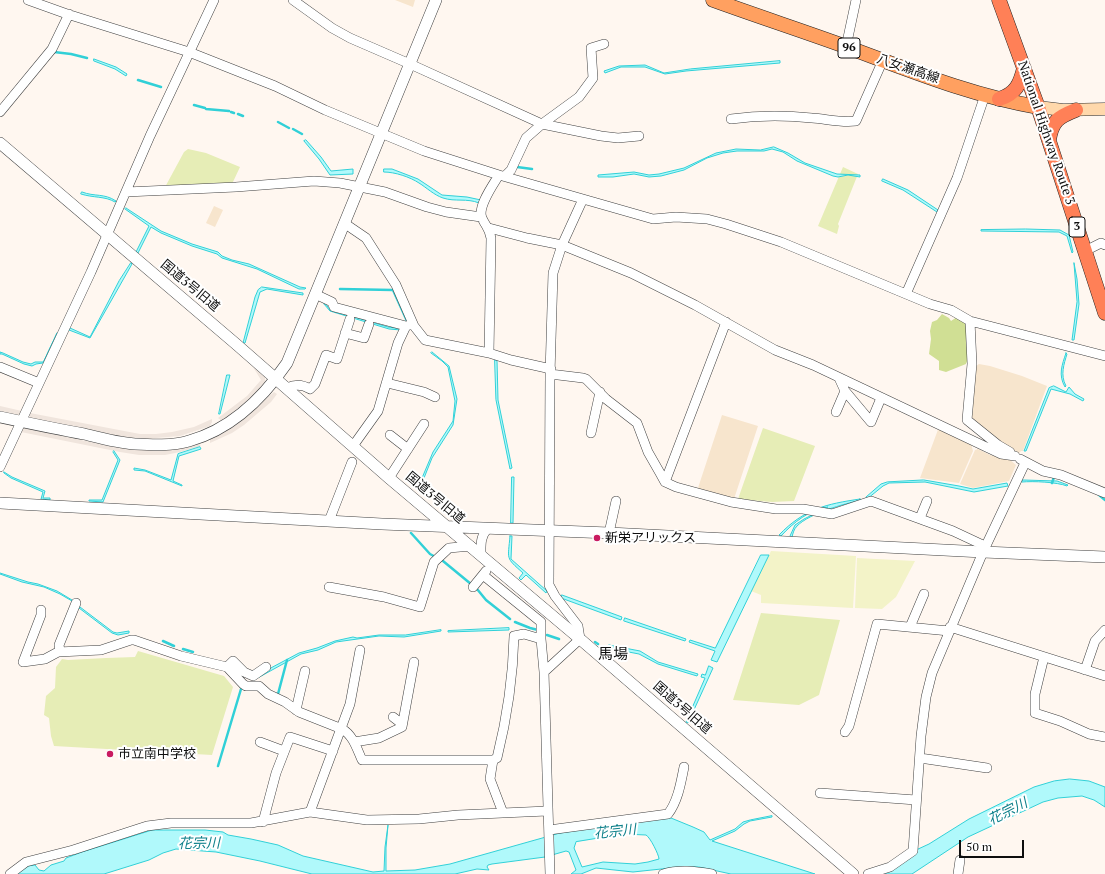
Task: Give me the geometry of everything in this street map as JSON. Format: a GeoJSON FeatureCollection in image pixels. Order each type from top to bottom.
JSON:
{"type":"FeatureCollection","features":[{"type":"Feature","properties":{"kind":"highway","name":"National Highway Route 3"},"geometry":{"type":"LineString","coordinates":[[999,0],[1038,107],[1105,313]]}},
{"type":"Feature","properties":{"kind":"highway"},"geometry":{"type":"LineString","coordinates":[[999,99],[1013,93],[1022,78],[1024,68]]}},
{"type":"Feature","properties":{"kind":"highway"},"geometry":{"type":"LineString","coordinates":[[1049,140],[1050,132],[1056,121],[1060,117],[1076,110]]}},
{"type":"Feature","properties":{"kind":"main road","name":"八女瀬高線"},"geometry":{"type":"LineString","coordinates":[[712,0],[985,95],[1038,107]]}},
{"type":"Feature","properties":{"kind":"main road"},"geometry":{"type":"LineString","coordinates":[[1038,107],[1063,110],[1105,109]]}},
{"type":"Feature","properties":{"kind":"street"},"geometry":{"type":"LineString","coordinates":[[28,0],[189,52],[275,86],[382,135],[424,151],[582,200],[653,219],[676,217],[707,219],[726,224],[781,242],[930,304],[951,310],[970,321],[1105,356]]}},
{"type":"Feature","properties":{"kind":"street"},"geometry":{"type":"LineString","coordinates":[[0,467],[214,0]]}},
{"type":"Feature","properties":{"kind":"street"},"geometry":{"type":"LineString","coordinates":[[293,0],[344,35],[542,124],[601,136],[618,138],[639,136]]}},
{"type":"Feature","properties":{"kind":"street"},"geometry":{"type":"LineString","coordinates":[[0,418],[133,444],[160,445],[189,441],[230,423],[255,402],[277,379],[287,363],[344,223],[382,135],[436,0]]}},
{"type":"Feature","properties":{"kind":"street"},"geometry":{"type":"LineString","coordinates":[[846,47],[856,0]]}},
{"type":"Feature","properties":{"kind":"street"},"geometry":{"type":"LineString","coordinates":[[0,112],[52,49],[69,14]]}},
{"type":"Feature","properties":{"kind":"street"},"geometry":{"type":"LineString","coordinates":[[489,353],[491,238],[489,228],[481,217],[484,200],[502,176],[511,170],[526,138],[542,124],[579,97],[593,78],[591,48],[604,44]]}},
{"type":"Feature","properties":{"kind":"street"},"geometry":{"type":"LineString","coordinates":[[731,119],[772,115],[846,122],[856,121],[883,60]]}},
{"type":"Feature","properties":{"kind":"street"},"geometry":{"type":"LineString","coordinates":[[906,294],[958,178],[985,95]]}},
{"type":"Feature","properties":{"kind":"street","name":"国道3号旧道"},"geometry":{"type":"LineString","coordinates":[[0,143],[277,379],[389,478],[580,639],[853,874]]}},
{"type":"Feature","properties":{"kind":"street"},"geometry":{"type":"LineString","coordinates":[[126,192],[236,187],[314,181],[340,182],[385,192],[446,212],[481,217]]}},
{"type":"Feature","properties":{"kind":"street"},"geometry":{"type":"LineString","coordinates":[[544,672],[580,639],[578,626],[555,596],[549,585],[550,371],[553,273],[562,245],[582,200]]}},
{"type":"Feature","properties":{"kind":"street"},"geometry":{"type":"LineString","coordinates":[[344,223],[366,238],[396,285],[409,325],[425,340],[489,353],[550,371],[583,378],[637,423],[648,452],[666,482],[676,487],[731,502],[758,507],[803,509],[832,514],[871,501],[920,518],[972,539],[984,549]]}},
{"type":"Feature","properties":{"kind":"street"},"geometry":{"type":"LineString","coordinates":[[489,228],[562,245],[631,273],[695,305],[775,350],[812,365],[1001,454],[1015,456]]}},
{"type":"Feature","properties":{"kind":"street"},"geometry":{"type":"LineString","coordinates":[[1085,251],[1101,243],[1105,245]]}},
{"type":"Feature","properties":{"kind":"street"},"geometry":{"type":"LineString","coordinates":[[315,294],[332,302],[334,307],[409,325]]}},
{"type":"Feature","properties":{"kind":"street"},"geometry":{"type":"LineString","coordinates":[[287,388],[294,384],[310,389],[312,388],[326,355],[337,359],[350,319]]}},
{"type":"Feature","properties":{"kind":"street"},"geometry":{"type":"LineString","coordinates":[[970,321],[972,364],[967,420],[998,445],[1025,463],[1043,471],[1061,475],[1105,493]]}},
{"type":"Feature","properties":{"kind":"street"},"geometry":{"type":"LineString","coordinates":[[666,482],[726,322]]}},
{"type":"Feature","properties":{"kind":"street"},"geometry":{"type":"LineString","coordinates":[[345,333],[364,338],[369,324]]}},
{"type":"Feature","properties":{"kind":"street"},"geometry":{"type":"LineString","coordinates":[[354,446],[378,411],[398,343],[409,325]]}},
{"type":"Feature","properties":{"kind":"street"},"geometry":{"type":"LineString","coordinates":[[0,367],[39,383]]}},
{"type":"Feature","properties":{"kind":"street"},"geometry":{"type":"LineString","coordinates":[[839,378],[845,391],[871,422],[882,398]]}},
{"type":"Feature","properties":{"kind":"street"},"geometry":{"type":"LineString","coordinates":[[387,383],[424,392],[435,397]]}},
{"type":"Feature","properties":{"kind":"street"},"geometry":{"type":"LineString","coordinates":[[836,412],[845,391]]}},
{"type":"Feature","properties":{"kind":"street"},"geometry":{"type":"LineString","coordinates":[[590,433],[600,392]]}},
{"type":"Feature","properties":{"kind":"street"},"geometry":{"type":"LineString","coordinates":[[389,478],[424,424]]}},
{"type":"Feature","properties":{"kind":"street"},"geometry":{"type":"LineString","coordinates":[[390,436],[408,449]]}},
{"type":"Feature","properties":{"kind":"street"},"geometry":{"type":"LineString","coordinates":[[330,521],[352,462]]}},
{"type":"Feature","properties":{"kind":"street"},"geometry":{"type":"LineString","coordinates":[[868,874],[890,867],[912,851],[926,697],[932,673],[984,549],[1025,463]]}},
{"type":"Feature","properties":{"kind":"street"},"geometry":{"type":"LineString","coordinates":[[609,533],[616,500]]}},
{"type":"Feature","properties":{"kind":"street"},"geometry":{"type":"LineString","coordinates":[[920,518],[927,501]]}},
{"type":"Feature","properties":{"kind":"street"},"geometry":{"type":"LineString","coordinates":[[0,503],[448,527],[984,549],[1105,557]]}},
{"type":"Feature","properties":{"kind":"street"},"geometry":{"type":"LineString","coordinates":[[481,555],[480,541],[488,528]]}},
{"type":"Feature","properties":{"kind":"street"},"geometry":{"type":"LineString","coordinates":[[329,587],[384,597],[420,607],[434,562],[449,548],[471,546]]}},
{"type":"Feature","properties":{"kind":"street"},"geometry":{"type":"LineString","coordinates":[[473,587],[491,564]]}},
{"type":"Feature","properties":{"kind":"street"},"geometry":{"type":"LineString","coordinates":[[483,575],[541,622],[550,869]]}},
{"type":"Feature","properties":{"kind":"street"},"geometry":{"type":"LineString","coordinates":[[910,627],[924,594]]}},
{"type":"Feature","properties":{"kind":"street"},"geometry":{"type":"LineString","coordinates":[[60,651],[59,645],[76,603]]}},
{"type":"Feature","properties":{"kind":"street"},"geometry":{"type":"LineString","coordinates":[[41,610],[41,615],[23,662],[45,659],[60,651],[101,650],[131,640],[151,645],[203,662],[226,667],[246,686],[259,686],[268,694],[285,702],[296,710],[342,729],[354,742],[362,760],[493,760],[497,758],[503,732],[513,662],[514,636],[524,634],[541,639]]}},
{"type":"Feature","properties":{"kind":"street"},"geometry":{"type":"LineString","coordinates":[[845,732],[849,726],[877,624],[950,629],[1105,676]]}},
{"type":"Feature","properties":{"kind":"street"},"geometry":{"type":"LineString","coordinates":[[1085,670],[1095,641],[1105,630]]}},
{"type":"Feature","properties":{"kind":"street"},"geometry":{"type":"LineString","coordinates":[[310,812],[350,704],[360,650]]}},
{"type":"Feature","properties":{"kind":"street"},"geometry":{"type":"LineString","coordinates":[[1044,657],[1035,694],[1035,713],[1060,721],[1089,734],[1105,737]]}},
{"type":"Feature","properties":{"kind":"street"},"geometry":{"type":"LineString","coordinates":[[226,667],[233,661],[244,672],[253,676],[266,667]]}},
{"type":"Feature","properties":{"kind":"street"},"geometry":{"type":"LineString","coordinates":[[354,742],[379,738],[402,727],[414,662]]}},
{"type":"Feature","properties":{"kind":"street"},"geometry":{"type":"LineString","coordinates":[[296,710],[305,672]]}},
{"type":"Feature","properties":{"kind":"street"},"geometry":{"type":"LineString","coordinates":[[393,717],[402,724]]}},
{"type":"Feature","properties":{"kind":"street"},"geometry":{"type":"LineString","coordinates":[[263,822],[276,773],[290,737],[333,751]]}},
{"type":"Feature","properties":{"kind":"street"},"geometry":{"type":"LineString","coordinates":[[260,742],[284,752]]}},
{"type":"Feature","properties":{"kind":"street"},"geometry":{"type":"LineString","coordinates":[[920,758],[987,768]]}},
{"type":"Feature","properties":{"kind":"street"},"geometry":{"type":"LineString","coordinates":[[493,760],[490,779],[503,813]]}},
{"type":"Feature","properties":{"kind":"street"},"geometry":{"type":"LineString","coordinates":[[549,831],[668,814],[680,788],[684,767]]}},
{"type":"Feature","properties":{"kind":"street"},"geometry":{"type":"LineString","coordinates":[[820,792],[916,800]]}},
{"type":"Feature","properties":{"kind":"street"},"geometry":{"type":"LineString","coordinates":[[10,874],[26,862],[73,850],[147,826],[171,823],[251,823],[263,822],[310,812],[367,820],[419,819],[458,815],[548,811]]}},
{"type":"Feature","properties":{"kind":"street"},"geometry":{"type":"LineString","coordinates":[[958,874],[960,860]]}},
{"type":"Feature","properties":{"kind":"street"},"geometry":{"type":"LineString","coordinates":[[663,874],[688,870],[712,874]]}},
{"type":"Feature","properties":{"kind":"shaded area"},"geometry":{"type":"Polygon","coordinates":[[[395,0],[415,0],[413,7],[395,0]]]}},
{"type":"Feature","properties":{"kind":"shaded area"},"geometry":{"type":"Polygon","coordinates":[[[214,206],[223,210],[215,227],[206,223],[214,206]]]}},
{"type":"Feature","properties":{"kind":"shaded area"},"geometry":{"type":"Polygon","coordinates":[[[250,362],[265,376],[265,384],[247,404],[222,421],[218,418],[247,396],[261,380],[250,362]]]}},
{"type":"Feature","properties":{"kind":"shaded area"},"geometry":{"type":"Polygon","coordinates":[[[979,364],[1022,376],[1047,386],[1023,451],[1018,454],[975,424],[972,417],[976,366],[979,364]]]}},
{"type":"Feature","properties":{"kind":"shaded area"},"geometry":{"type":"Polygon","coordinates":[[[274,392],[277,394],[271,402],[244,425],[232,433],[210,443],[210,438],[229,429],[242,420],[274,392]]]}},
{"type":"Feature","properties":{"kind":"shaded area"},"geometry":{"type":"Polygon","coordinates":[[[0,406],[22,411],[19,415],[0,412],[0,406]]]}},
{"type":"Feature","properties":{"kind":"shaded area"},"geometry":{"type":"Polygon","coordinates":[[[30,413],[140,434],[172,432],[194,427],[212,419],[212,422],[210,426],[180,436],[144,439],[128,438],[31,418],[30,413]]]}},
{"type":"Feature","properties":{"kind":"shaded area"},"geometry":{"type":"Polygon","coordinates":[[[722,415],[758,426],[734,499],[697,491],[722,415]]]}},
{"type":"Feature","properties":{"kind":"shaded area"},"geometry":{"type":"Polygon","coordinates":[[[939,427],[971,444],[973,451],[959,483],[920,478],[939,427]]]}},
{"type":"Feature","properties":{"kind":"shaded area"},"geometry":{"type":"Polygon","coordinates":[[[23,428],[110,446],[139,450],[168,449],[198,443],[201,446],[165,455],[139,455],[21,432],[23,428]]]}},
{"type":"Feature","properties":{"kind":"shaded area"},"geometry":{"type":"Polygon","coordinates":[[[978,449],[990,455],[1009,459],[1016,465],[1009,481],[973,488],[960,484],[975,450],[978,449]]]}},
{"type":"Feature","properties":{"kind":"green space"},"geometry":{"type":"Polygon","coordinates":[[[188,149],[206,153],[240,167],[232,184],[164,189],[184,152],[188,149]]]}},
{"type":"Feature","properties":{"kind":"green space"},"geometry":{"type":"Polygon","coordinates":[[[843,167],[858,174],[838,224],[837,234],[818,226],[843,167]]]}},
{"type":"Feature","properties":{"kind":"green space"},"geometry":{"type":"Polygon","coordinates":[[[942,314],[951,321],[957,317],[965,322],[969,333],[970,346],[966,364],[946,372],[939,370],[939,361],[929,354],[932,322],[937,320],[942,314]]]}},
{"type":"Feature","properties":{"kind":"green space"},"geometry":{"type":"Polygon","coordinates":[[[763,428],[815,446],[794,501],[772,502],[738,499],[763,428]]]}},
{"type":"Feature","properties":{"kind":"green space"},"geometry":{"type":"Polygon","coordinates":[[[771,551],[856,556],[853,608],[761,603],[761,595],[751,591],[771,551]]]}},
{"type":"Feature","properties":{"kind":"green space"},"geometry":{"type":"Polygon","coordinates":[[[857,558],[915,561],[896,597],[882,609],[855,608],[857,558]]]}},
{"type":"Feature","properties":{"kind":"green space"},"geometry":{"type":"Polygon","coordinates":[[[761,613],[840,620],[819,695],[799,705],[733,700],[761,613]]]}},
{"type":"Feature","properties":{"kind":"green space"},"geometry":{"type":"Polygon","coordinates":[[[138,651],[224,676],[233,687],[212,755],[54,746],[49,718],[44,715],[46,696],[55,688],[56,667],[62,659],[135,657],[138,651]]]}},
{"type":"Feature","properties":{"kind":"water"},"geometry":{"type":"Polygon","coordinates":[[[94,59],[116,67],[127,74],[126,76],[115,69],[94,61],[94,59]]]}},
{"type":"Feature","properties":{"kind":"water"},"geometry":{"type":"Polygon","coordinates":[[[780,61],[780,63],[665,74],[645,67],[621,67],[605,73],[604,71],[619,66],[645,65],[664,73],[690,69],[780,61]]]}},
{"type":"Feature","properties":{"kind":"water"},"geometry":{"type":"Polygon","coordinates":[[[306,140],[331,171],[353,169],[353,174],[330,175],[304,141],[306,140]]]}},
{"type":"Feature","properties":{"kind":"water"},"geometry":{"type":"Polygon","coordinates":[[[774,147],[805,163],[837,174],[860,175],[860,177],[848,175],[838,177],[833,176],[797,161],[783,152],[772,149],[764,151],[737,151],[723,153],[707,158],[684,170],[661,176],[649,177],[634,174],[613,177],[598,177],[598,175],[634,172],[649,175],[659,174],[684,168],[716,153],[736,149],[760,150],[774,147]]]}},
{"type":"Feature","properties":{"kind":"water"},"geometry":{"type":"Polygon","coordinates":[[[384,169],[392,169],[418,179],[442,195],[481,200],[479,203],[443,198],[411,179],[398,174],[384,172],[384,169]]]}},
{"type":"Feature","properties":{"kind":"water"},"geometry":{"type":"Polygon","coordinates":[[[883,179],[908,190],[938,210],[937,212],[903,190],[882,181],[883,179]]]}},
{"type":"Feature","properties":{"kind":"water"},"geometry":{"type":"Polygon","coordinates":[[[82,192],[107,197],[116,201],[81,194],[82,192]]]}},
{"type":"Feature","properties":{"kind":"water"},"geometry":{"type":"Polygon","coordinates":[[[126,208],[161,231],[192,244],[218,252],[222,256],[232,260],[249,264],[300,287],[306,288],[299,289],[257,269],[222,258],[217,254],[192,246],[161,233],[151,227],[138,253],[136,252],[149,226],[125,209],[126,208]]]}},
{"type":"Feature","properties":{"kind":"water"},"geometry":{"type":"Polygon","coordinates":[[[1026,229],[1060,230],[1069,235],[1073,252],[1072,253],[1067,236],[1059,232],[981,231],[1026,229]]]}},
{"type":"Feature","properties":{"kind":"water"},"geometry":{"type":"Polygon","coordinates":[[[131,263],[132,264],[90,338],[69,330],[70,328],[90,337],[119,281],[131,263]]]}},
{"type":"Feature","properties":{"kind":"water"},"geometry":{"type":"Polygon","coordinates":[[[1074,263],[1079,304],[1074,340],[1072,340],[1077,302],[1074,263]]]}},
{"type":"Feature","properties":{"kind":"water"},"geometry":{"type":"Polygon","coordinates":[[[262,287],[303,293],[303,295],[267,289],[260,292],[245,343],[243,343],[255,297],[258,290],[262,287]]]}},
{"type":"Feature","properties":{"kind":"water"},"geometry":{"type":"Polygon","coordinates":[[[325,303],[330,310],[388,327],[402,329],[389,329],[330,311],[324,304],[325,303]]]}},
{"type":"Feature","properties":{"kind":"water"},"geometry":{"type":"Polygon","coordinates":[[[57,333],[43,363],[32,366],[0,354],[0,352],[31,364],[35,362],[43,362],[57,333]]]}},
{"type":"Feature","properties":{"kind":"water"},"geometry":{"type":"Polygon","coordinates":[[[432,352],[449,366],[457,399],[453,425],[432,458],[424,478],[421,493],[419,492],[422,478],[433,452],[453,421],[455,401],[448,367],[431,353],[432,352]]]}},
{"type":"Feature","properties":{"kind":"water"},"geometry":{"type":"Polygon","coordinates":[[[1066,353],[1063,374],[1065,387],[1061,374],[1066,353]]]}},
{"type":"Feature","properties":{"kind":"water"},"geometry":{"type":"Polygon","coordinates":[[[495,360],[497,360],[498,400],[512,468],[510,469],[496,400],[495,360]]]}},
{"type":"Feature","properties":{"kind":"water"},"geometry":{"type":"Polygon","coordinates":[[[227,375],[230,375],[219,414],[227,375]]]}},
{"type":"Feature","properties":{"kind":"water"},"geometry":{"type":"Polygon","coordinates":[[[1054,386],[1066,392],[1069,387],[1075,394],[1084,399],[1083,401],[1070,394],[1051,389],[1026,451],[1024,451],[1049,388],[1054,386]]]}},
{"type":"Feature","properties":{"kind":"water"},"geometry":{"type":"Polygon","coordinates":[[[200,447],[201,449],[179,456],[173,481],[182,486],[145,471],[134,470],[134,468],[145,470],[171,480],[178,454],[200,447]]]}},
{"type":"Feature","properties":{"kind":"water"},"geometry":{"type":"Polygon","coordinates":[[[114,451],[120,460],[103,502],[89,501],[102,500],[118,460],[113,452],[114,451]]]}},
{"type":"Feature","properties":{"kind":"water"},"geometry":{"type":"Polygon","coordinates":[[[4,472],[45,491],[43,498],[50,498],[50,500],[41,499],[43,492],[11,478],[4,472]]]}},
{"type":"Feature","properties":{"kind":"water"},"geometry":{"type":"Polygon","coordinates":[[[512,477],[514,477],[513,523],[511,523],[512,477]]]}},
{"type":"Feature","properties":{"kind":"water"},"geometry":{"type":"Polygon","coordinates":[[[924,480],[973,489],[1007,483],[1008,486],[974,492],[925,482],[889,483],[867,499],[866,497],[881,484],[887,482],[924,480]]]}},
{"type":"Feature","properties":{"kind":"water"},"geometry":{"type":"Polygon","coordinates":[[[1023,480],[1057,481],[1068,485],[1045,482],[1022,482],[1023,480]]]}},
{"type":"Feature","properties":{"kind":"water"},"geometry":{"type":"Polygon","coordinates":[[[861,500],[818,513],[810,517],[797,526],[792,537],[790,536],[795,525],[828,507],[814,511],[797,521],[781,536],[779,535],[797,519],[816,509],[861,500]]]}},
{"type":"Feature","properties":{"kind":"water"},"geometry":{"type":"Polygon","coordinates":[[[510,536],[512,536],[511,559],[547,591],[546,593],[526,575],[521,580],[519,578],[523,573],[510,561],[508,554],[510,536]]]}},
{"type":"Feature","properties":{"kind":"water"},"geometry":{"type":"Polygon","coordinates":[[[761,555],[769,555],[717,662],[711,660],[715,651],[689,642],[690,640],[715,648],[761,555]]]}},
{"type":"Feature","properties":{"kind":"water"},"geometry":{"type":"Polygon","coordinates":[[[0,573],[57,591],[72,601],[44,587],[22,582],[0,573]]]}},
{"type":"Feature","properties":{"kind":"water"},"geometry":{"type":"Polygon","coordinates":[[[562,595],[622,617],[621,620],[561,598],[562,595]]]}},
{"type":"Feature","properties":{"kind":"water"},"geometry":{"type":"Polygon","coordinates":[[[80,607],[113,632],[117,633],[129,631],[129,633],[118,635],[112,633],[79,608],[80,607]]]}},
{"type":"Feature","properties":{"kind":"water"},"geometry":{"type":"Polygon","coordinates":[[[625,618],[686,639],[685,641],[624,621],[625,618]]]}},
{"type":"Feature","properties":{"kind":"water"},"geometry":{"type":"Polygon","coordinates":[[[509,628],[509,630],[448,632],[448,631],[509,628]]]}},
{"type":"Feature","properties":{"kind":"water"},"geometry":{"type":"Polygon","coordinates":[[[441,630],[404,637],[379,636],[336,642],[318,650],[301,654],[254,680],[242,672],[267,670],[299,653],[335,641],[353,637],[357,638],[379,635],[405,635],[441,630]]]}},
{"type":"Feature","properties":{"kind":"water"},"geometry":{"type":"Polygon","coordinates":[[[609,645],[640,651],[658,662],[698,674],[697,676],[658,664],[639,654],[608,648],[609,645]]]}},
{"type":"Feature","properties":{"kind":"water"},"geometry":{"type":"Polygon","coordinates":[[[709,666],[713,668],[688,723],[686,722],[705,678],[701,677],[702,674],[705,675],[709,666]]]}},
{"type":"Feature","properties":{"kind":"water","name":"花宗川"},"geometry":{"type":"Polygon","coordinates":[[[1070,779],[1089,781],[1105,787],[1105,807],[1094,800],[1082,796],[1058,798],[1043,802],[968,837],[912,874],[880,874],[916,850],[929,844],[969,819],[1034,787],[1054,781],[1070,779]]]}},
{"type":"Feature","properties":{"kind":"water","name":"花宗川"},"geometry":{"type":"Polygon","coordinates":[[[772,816],[750,821],[735,831],[712,841],[815,874],[731,874],[699,867],[680,867],[633,872],[596,868],[581,874],[571,874],[576,870],[569,852],[566,851],[545,857],[492,864],[488,865],[487,867],[489,870],[477,869],[455,874],[312,874],[216,852],[176,849],[163,853],[149,860],[104,874],[15,874],[28,866],[35,865],[39,870],[44,871],[51,865],[64,861],[66,858],[152,830],[205,830],[223,832],[228,835],[278,845],[303,856],[373,872],[384,871],[388,825],[386,871],[415,870],[450,864],[560,833],[629,822],[671,818],[704,832],[710,840],[735,829],[743,822],[772,816]],[[624,834],[576,842],[574,848],[582,867],[603,862],[635,864],[659,859],[654,846],[646,835],[624,834]]]}},
{"type":"Feature","properties":{"kind":"waterway"},"geometry":{"type":"LineString","coordinates":[[54,52],[87,58]]}},
{"type":"Feature","properties":{"kind":"waterway"},"geometry":{"type":"LineString","coordinates":[[138,80],[161,87]]}},
{"type":"Feature","properties":{"kind":"waterway"},"geometry":{"type":"LineString","coordinates":[[194,105],[205,108]]}},
{"type":"Feature","properties":{"kind":"waterway"},"geometry":{"type":"LineString","coordinates":[[206,109],[229,111]]}},
{"type":"Feature","properties":{"kind":"waterway"},"geometry":{"type":"LineString","coordinates":[[238,114],[243,116]]}},
{"type":"Feature","properties":{"kind":"waterway"},"geometry":{"type":"LineString","coordinates":[[278,122],[289,128]]}},
{"type":"Feature","properties":{"kind":"waterway"},"geometry":{"type":"LineString","coordinates":[[293,129],[302,134]]}},
{"type":"Feature","properties":{"kind":"waterway"},"geometry":{"type":"LineString","coordinates":[[517,167],[532,169]]}},
{"type":"Feature","properties":{"kind":"waterway"},"geometry":{"type":"LineString","coordinates":[[340,289],[393,290],[407,321]]}},
{"type":"Feature","properties":{"kind":"waterway"},"geometry":{"type":"LineString","coordinates":[[1052,483],[1054,477],[1056,477]]}},
{"type":"Feature","properties":{"kind":"waterway"},"geometry":{"type":"LineString","coordinates":[[1099,495],[1105,500]]}},
{"type":"Feature","properties":{"kind":"waterway"},"geometry":{"type":"LineString","coordinates":[[411,533],[430,554],[443,561],[477,589],[486,600],[510,619]]}},
{"type":"Feature","properties":{"kind":"waterway"},"geometry":{"type":"LineString","coordinates":[[515,622],[538,630]]}},
{"type":"Feature","properties":{"kind":"waterway"},"geometry":{"type":"LineString","coordinates":[[547,635],[559,639]]}},
{"type":"Feature","properties":{"kind":"waterway"},"geometry":{"type":"LineString","coordinates":[[163,641],[174,646]]}},
{"type":"Feature","properties":{"kind":"waterway"},"geometry":{"type":"LineString","coordinates":[[183,649],[193,652]]}},
{"type":"Feature","properties":{"kind":"waterway"},"geometry":{"type":"LineString","coordinates":[[276,694],[278,694],[287,660]]}},
{"type":"Feature","properties":{"kind":"waterway"},"geometry":{"type":"LineString","coordinates":[[218,766],[241,689]]}},
{"type":"Feature","properties":{"kind":"place","name":"新栄アリックス"},"geometry":{"type":"Point","coordinates":[597,538]}},
{"type":"Feature","properties":{"kind":"place","name":"市立南中学校"},"geometry":{"type":"Point","coordinates":[110,754]}},
{"type":"Feature","properties":{"kind":"district","name":"馬場"},"geometry":{"type":"Point","coordinates":[613,655]}}]}
